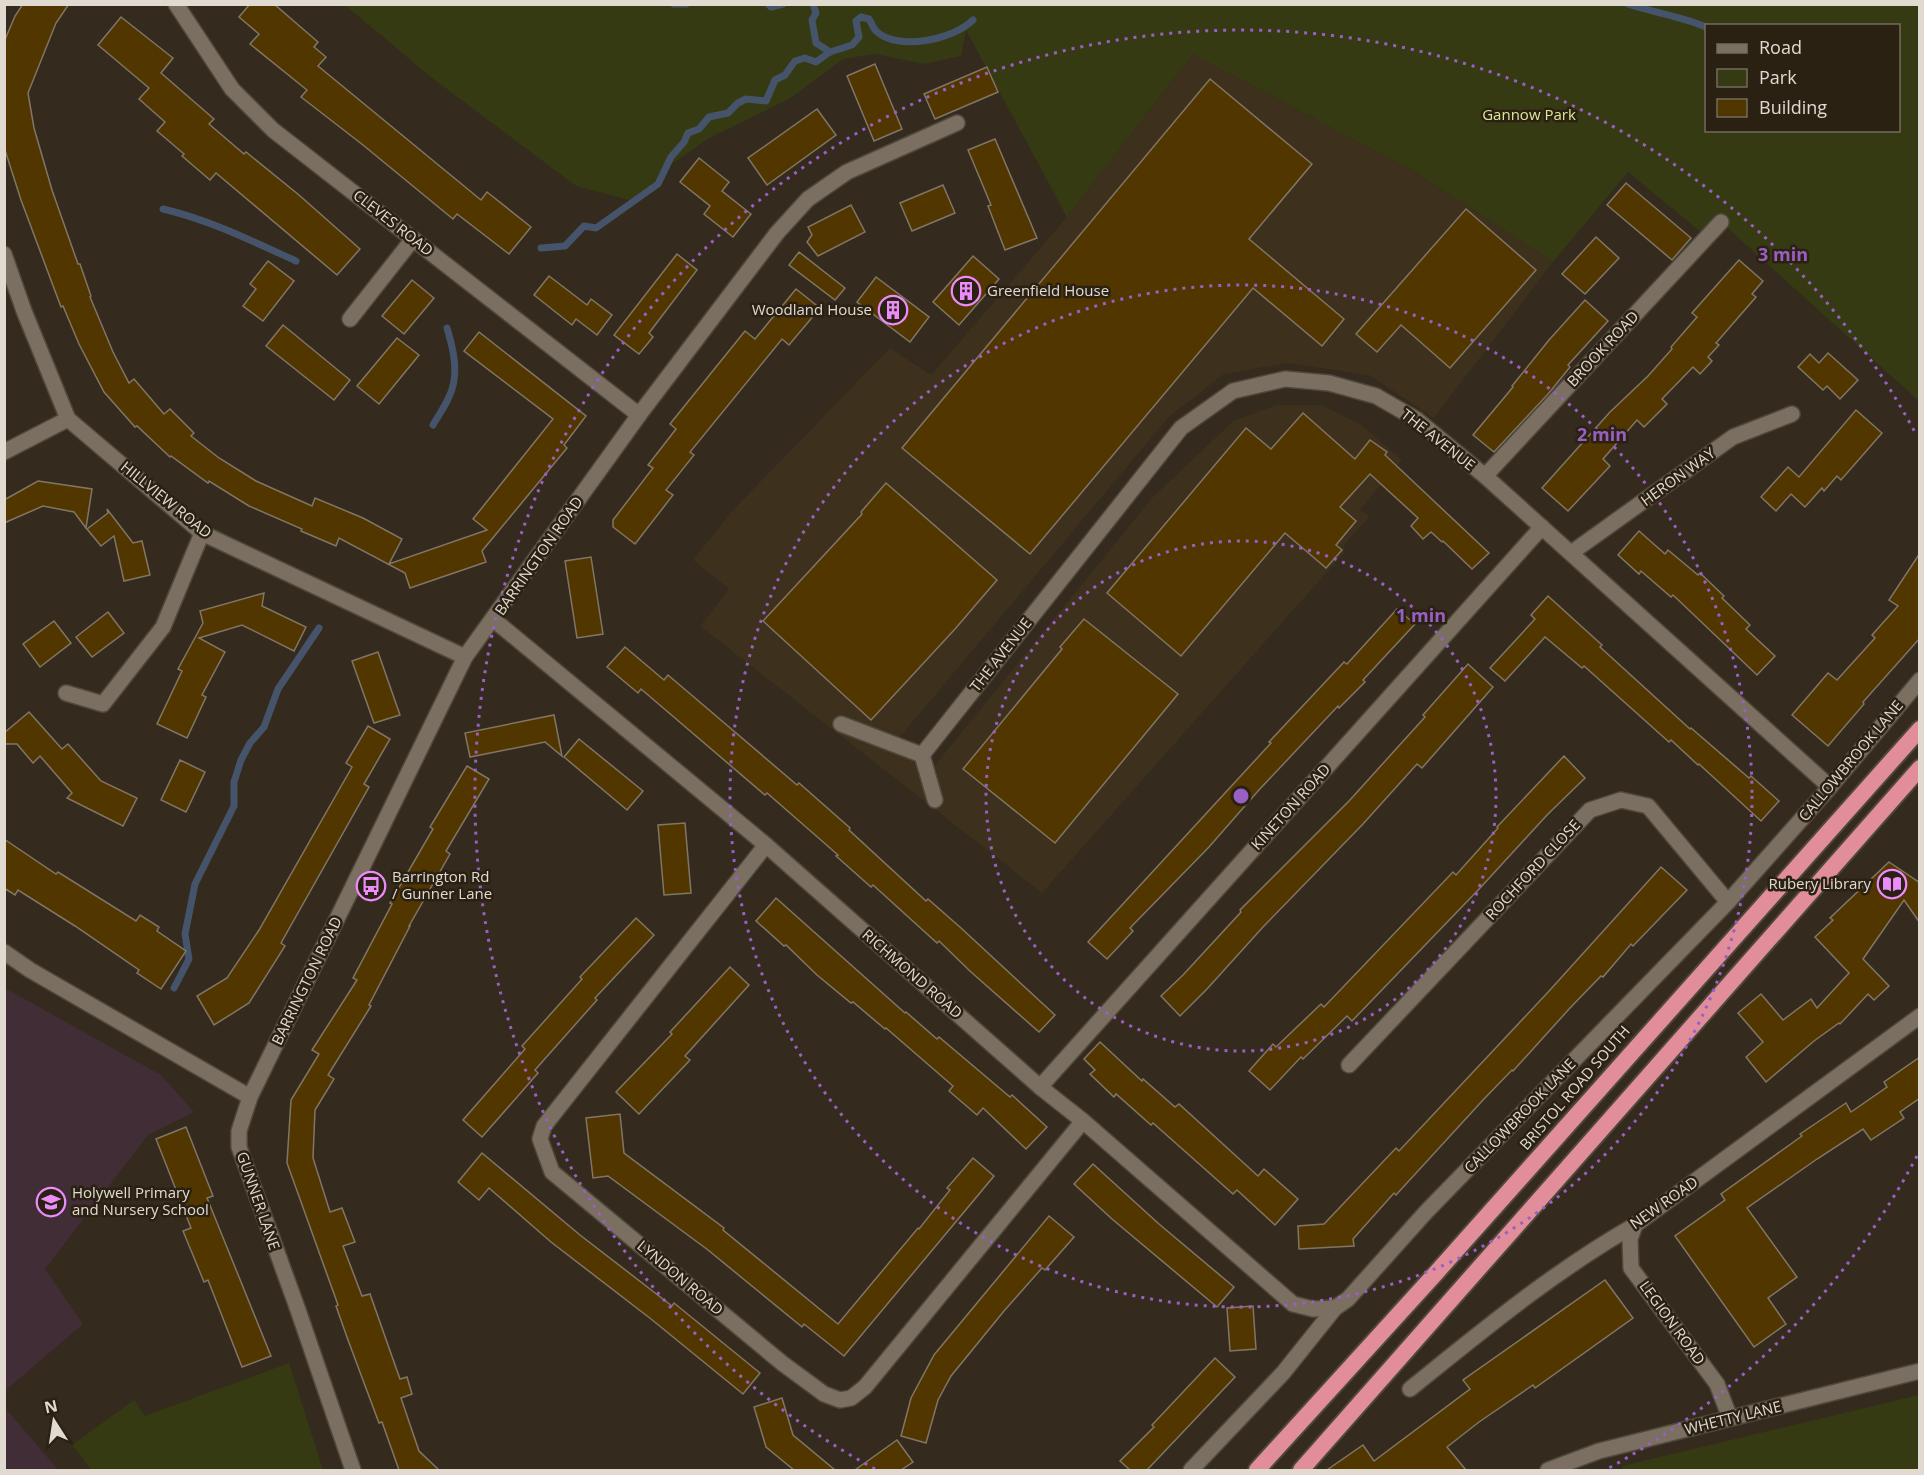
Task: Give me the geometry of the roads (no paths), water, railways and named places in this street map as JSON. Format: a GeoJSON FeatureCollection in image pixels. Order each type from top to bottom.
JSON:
{"type":"FeatureCollection","features":[{"type":"Feature","properties":{"kind":"highway","name":"BRISTOL ROAD SOUTH"},"geometry":{"type":"LineString","coordinates":[[1257,1470],[1436,1273],[1920,729]]}},
{"type":"Feature","properties":{"kind":"highway"},"geometry":{"type":"LineString","coordinates":[[1301,1470],[1920,768]]}},
{"type":"Feature","properties":{"kind":"street","name":"CLEVES ROAD"},"geometry":{"type":"LineString","coordinates":[[176,4],[232,89],[273,130],[639,415]]}},
{"type":"Feature","properties":{"kind":"street","name":"BARRINGTON ROAD"},"geometry":{"type":"LineString","coordinates":[[250,1097],[465,657],[494,620],[639,415],[777,233],[808,199],[847,172],[957,123]]}},
{"type":"Feature","properties":{"kind":"street","name":"BROOK ROAD"},"geometry":{"type":"LineString","coordinates":[[1485,476],[1721,222]]}},
{"type":"Feature","properties":{"kind":"street"},"geometry":{"type":"LineString","coordinates":[[350,319],[412,239]]}},
{"type":"Feature","properties":{"kind":"street","name":"HILLVIEW ROAD"},"geometry":{"type":"LineString","coordinates":[[4,254],[24,312],[68,419],[202,533],[465,657]]}},
{"type":"Feature","properties":{"kind":"street","name":"THE AVENUE"},"geometry":{"type":"LineString","coordinates":[[922,755],[1181,428],[1233,391],[1285,379],[1329,383],[1376,396],[1416,419],[1485,476],[1830,787]]}},
{"type":"Feature","properties":{"kind":"street","name":"HERON WAY"},"geometry":{"type":"LineString","coordinates":[[1571,553],[1733,436],[1792,414]]}},
{"type":"Feature","properties":{"kind":"street"},"geometry":{"type":"LineString","coordinates":[[4,452],[68,419]]}},
{"type":"Feature","properties":{"kind":"street","name":"KINETON ROAD"},"geometry":{"type":"LineString","coordinates":[[1040,1087],[1542,527]]}},
{"type":"Feature","properties":{"kind":"street"},"geometry":{"type":"LineString","coordinates":[[66,693],[103,704],[163,627],[202,533]]}},
{"type":"Feature","properties":{"kind":"street","name":"RICHMOND ROAD"},"geometry":{"type":"LineString","coordinates":[[494,620],[766,845],[1040,1087],[1083,1121],[1293,1304],[1313,1310],[1335,1308]]}},
{"type":"Feature","properties":{"kind":"street","name":"CALLOWBROOK LANE"},"geometry":{"type":"LineString","coordinates":[[1191,1470],[1283,1373],[1335,1308],[1348,1299],[1426,1212],[1728,903],[1920,680]]}},
{"type":"Feature","properties":{"kind":"street"},"geometry":{"type":"LineString","coordinates":[[841,724],[922,755],[935,800]]}},
{"type":"Feature","properties":{"kind":"street","name":"ROCHFORD CLOSE"},"geometry":{"type":"LineString","coordinates":[[1349,1065],[1590,810],[1621,800],[1648,806],[1728,903]]}},
{"type":"Feature","properties":{"kind":"street","name":"LYNDON ROAD"},"geometry":{"type":"LineString","coordinates":[[766,845],[544,1126],[540,1139],[552,1172],[782,1363],[824,1394],[840,1400],[851,1398],[866,1388],[1083,1121]]}},
{"type":"Feature","properties":{"kind":"street"},"geometry":{"type":"LineString","coordinates":[[4,952],[30,970],[250,1097]]}},
{"type":"Feature","properties":{"kind":"street","name":"NEW ROAD"},"geometry":{"type":"LineString","coordinates":[[1410,1389],[1499,1317],[1599,1245],[1635,1225],[1920,1016]]}},
{"type":"Feature","properties":{"kind":"street","name":"GUNNER LANE"},"geometry":{"type":"LineString","coordinates":[[250,1097],[239,1131],[239,1147],[353,1470]]}},
{"type":"Feature","properties":{"kind":"street","name":"LEGION ROAD"},"geometry":{"type":"LineString","coordinates":[[1635,1225],[1630,1239],[1631,1268],[1717,1384],[1730,1418]]}},
{"type":"Feature","properties":{"kind":"street","name":"WHETTY LANE"},"geometry":{"type":"LineString","coordinates":[[1548,1470],[1599,1451],[1920,1371]]}},
{"type":"Feature","properties":{"kind":"waterway"},"geometry":{"type":"LineString","coordinates":[[674,4],[686,4]]}},
{"type":"Feature","properties":{"kind":"waterway"},"geometry":{"type":"LineString","coordinates":[[768,4],[771,7],[783,4]]}},
{"type":"Feature","properties":{"kind":"waterway"},"geometry":{"type":"LineString","coordinates":[[813,4],[816,13],[812,20],[816,43],[830,52]]}},
{"type":"Feature","properties":{"kind":"waterway"},"geometry":{"type":"LineString","coordinates":[[1628,4],[1705,27]]}},
{"type":"Feature","properties":{"kind":"waterway"},"geometry":{"type":"LineString","coordinates":[[541,248],[565,246],[584,226],[596,228],[658,184],[671,157],[684,142],[688,133],[699,129],[709,117],[728,113],[746,99],[766,101],[775,80],[785,75],[795,61],[805,58],[816,62],[830,52],[852,45],[859,37],[856,21],[861,17],[869,19],[876,31],[886,37],[911,42],[926,41],[953,33],[973,20]]}},
{"type":"Feature","properties":{"kind":"waterway"},"geometry":{"type":"LineString","coordinates":[[163,209],[214,225],[296,261]]}},
{"type":"Feature","properties":{"kind":"waterway"},"geometry":{"type":"LineString","coordinates":[[433,425],[452,391],[454,382],[454,355],[447,328]]}},
{"type":"Feature","properties":{"kind":"waterway"},"geometry":{"type":"LineString","coordinates":[[174,988],[189,959],[185,934],[195,884],[234,806],[234,782],[241,760],[250,743],[264,727],[278,689],[319,628]]}},
{"type":"Feature","properties":{"kind":"place","name":"Greenfield House"},"geometry":{"type":"Point","coordinates":[966,291]}},
{"type":"Feature","properties":{"kind":"place","name":"Woodland House"},"geometry":{"type":"Point","coordinates":[893,310]}},
{"type":"Feature","properties":{"kind":"place","name":"Rubery Library"},"geometry":{"type":"Point","coordinates":[1892,884]}},
{"type":"Feature","properties":{"kind":"place","name":"Barrington Rd / Gunner Lane"},"geometry":{"type":"Point","coordinates":[371,886]}},
{"type":"Feature","properties":{"kind":"place","name":"Holywell Primary and Nursery School"},"geometry":{"type":"Point","coordinates":[51,1202]}},
{"type":"Feature","properties":{"kind":"park label","name":"Gannow Park"},"geometry":{"type":"Point","coordinates":[1529,115]}}]}
